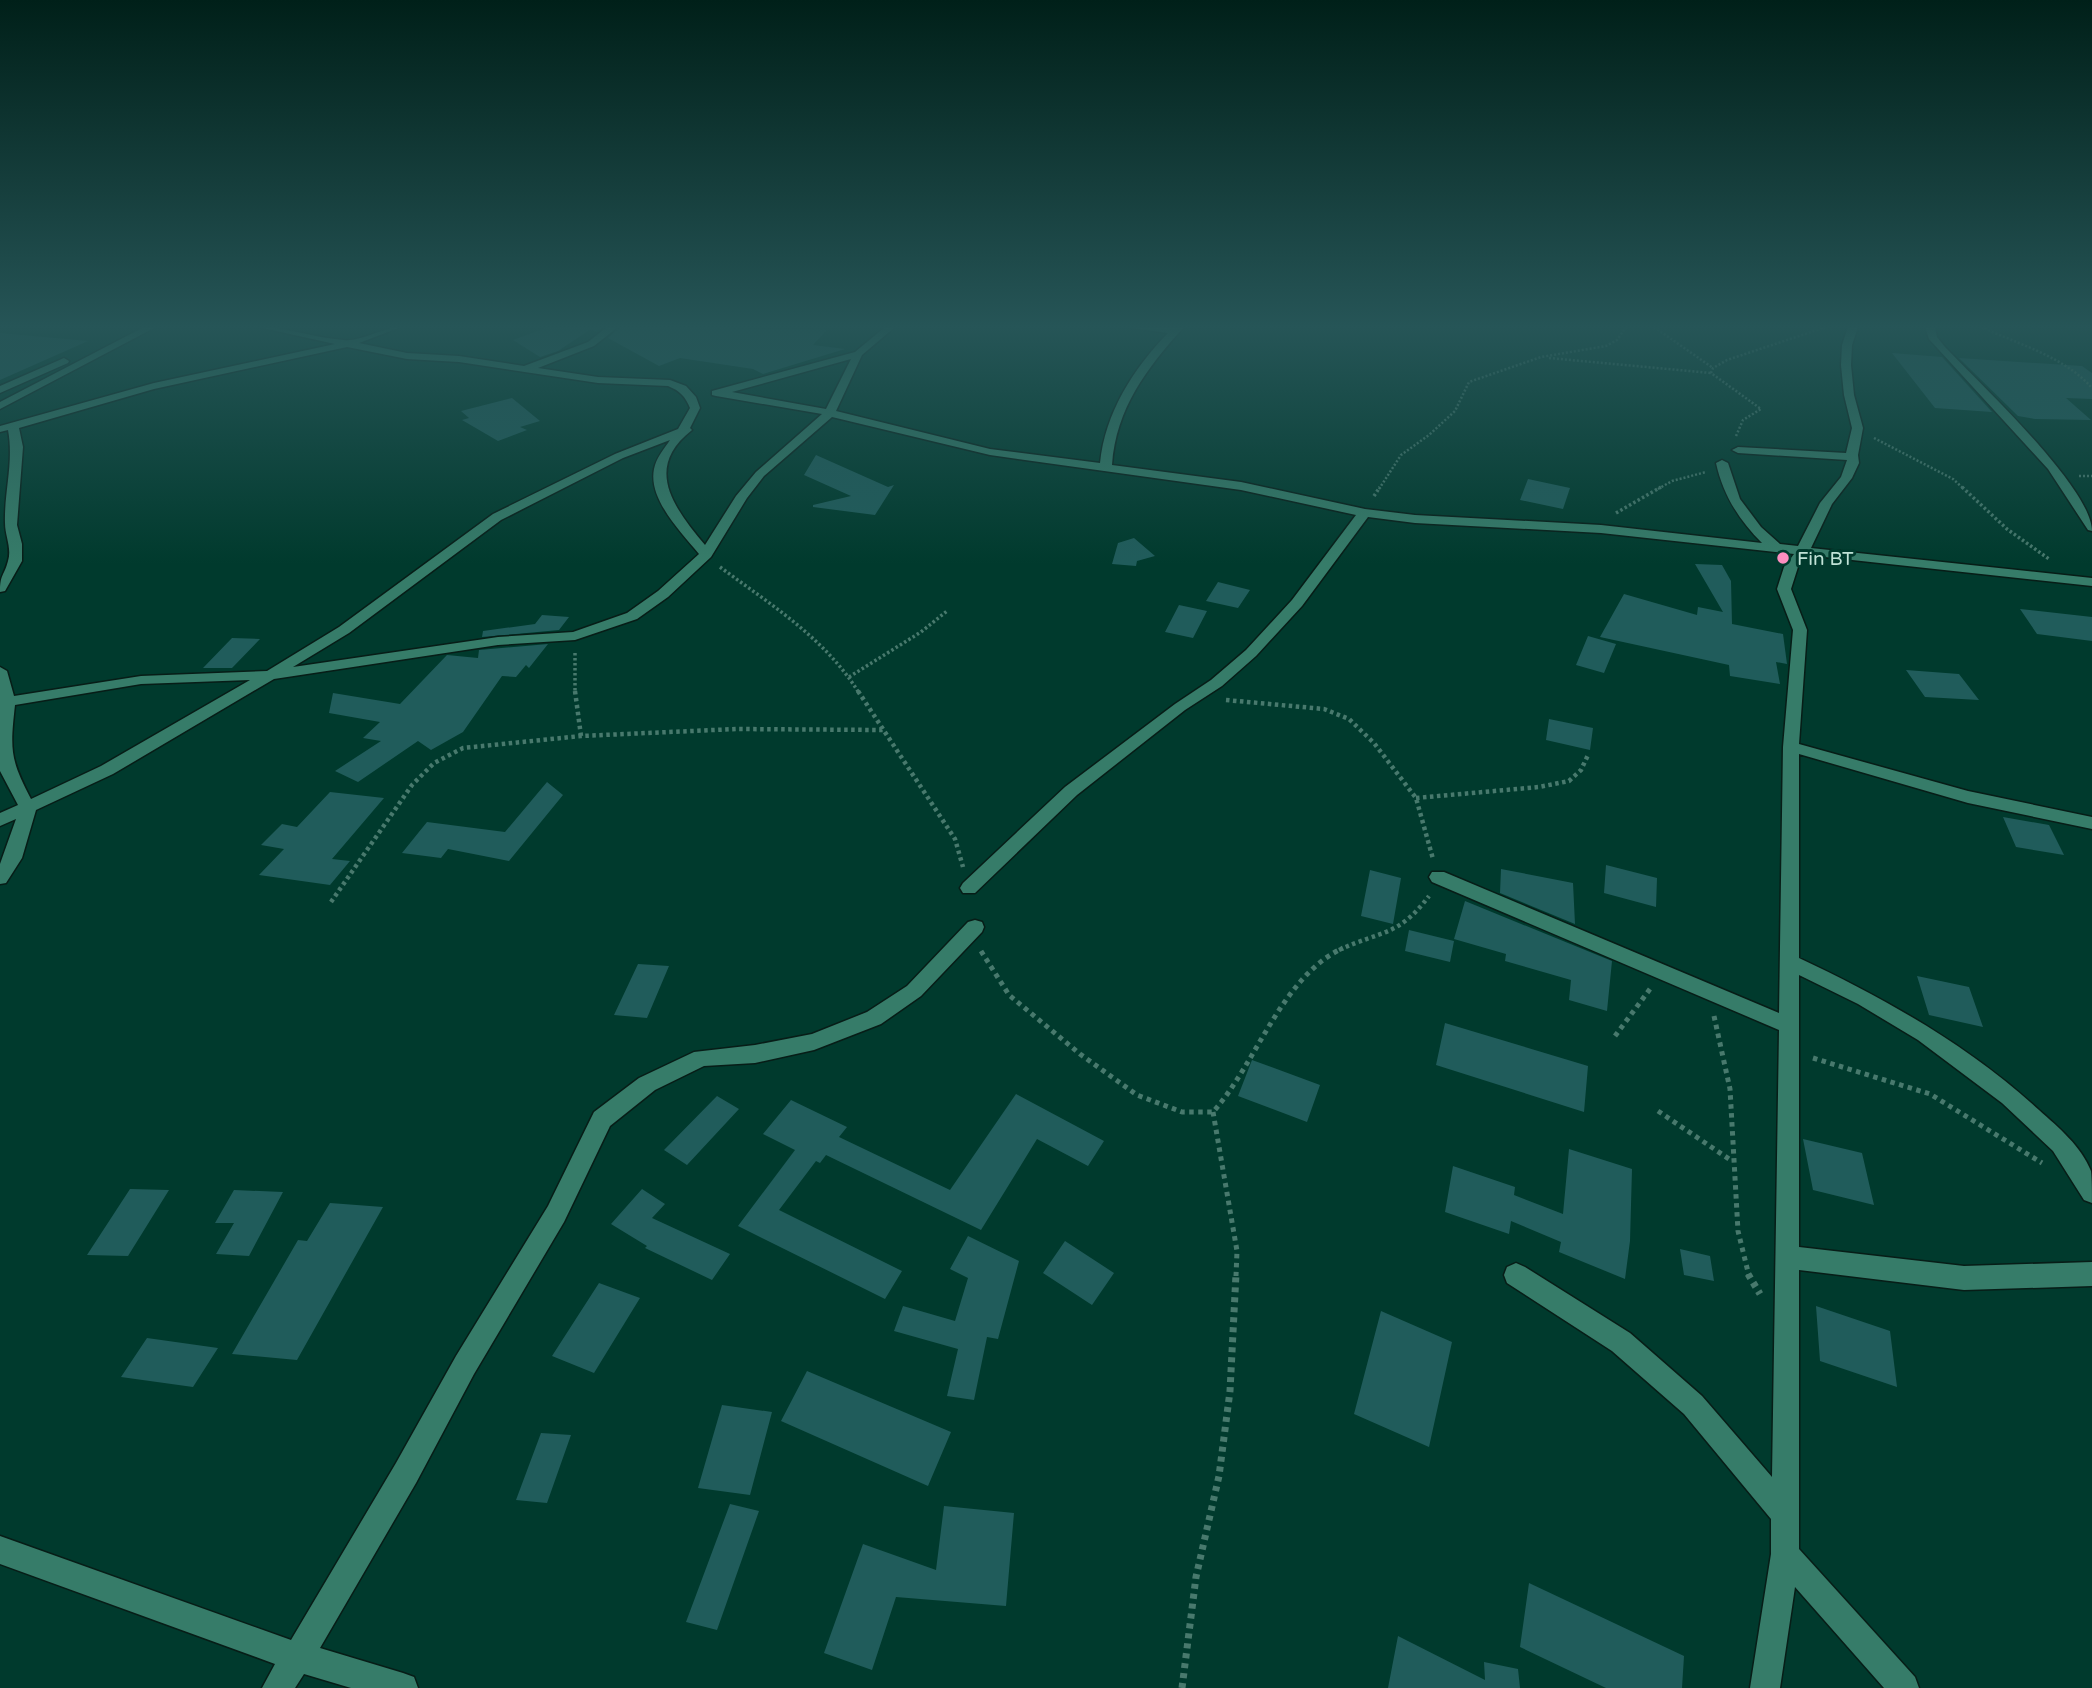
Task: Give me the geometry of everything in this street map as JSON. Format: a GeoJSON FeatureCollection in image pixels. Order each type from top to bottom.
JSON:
{"type":"FeatureCollection","features":[{"type":"Feature","properties":{"kind":"street"},"geometry":{"type":"LineString","coordinates":[[0,588],[15,561],[16,544],[11,525],[17,447],[6,427],[82,406]]}},
{"type":"Feature","properties":{"kind":"street"},"geometry":{"type":"LineString","coordinates":[[694,406],[686,430],[662,461],[660,485],[674,515],[706,554]]}},
{"type":"Feature","properties":{"kind":"street"},"geometry":{"type":"LineString","coordinates":[[799,406],[990,452],[1241,486],[1365,513],[1415,519],[1601,529],[2085,581]]}},
{"type":"Feature","properties":{"kind":"street"},"geometry":{"type":"LineString","coordinates":[[4,703],[141,680],[270,675],[498,641],[575,636],[632,616],[663,594],[706,554],[742,496],[760,474],[829,414],[833,406]]}},
{"type":"Feature","properties":{"kind":"street"},"geometry":{"type":"LineString","coordinates":[[1106,466],[1110,433],[1120,406]]}},
{"type":"Feature","properties":{"kind":"street"},"geometry":{"type":"LineString","coordinates":[[1765,1688],[1785,1554],[1791,747],[1800,630],[1784,589],[1791,567],[1803,550],[1826,503],[1846,478],[1853,463],[1850,457],[1858,431],[1851,406]]}},
{"type":"Feature","properties":{"kind":"street"},"geometry":{"type":"LineString","coordinates":[[1995,406],[2052,467],[2092,527]]}},
{"type":"Feature","properties":{"kind":"street"},"geometry":{"type":"LineString","coordinates":[[0,820],[107,769],[344,630],[497,517],[619,456],[686,430]]}},
{"type":"Feature","properties":{"kind":"street"},"geometry":{"type":"LineString","coordinates":[[1738,450],[1850,457]]}},
{"type":"Feature","properties":{"kind":"street"},"geometry":{"type":"LineString","coordinates":[[1722,463],[1724,478],[1737,504],[1760,535],[1775,547]]}},
{"type":"Feature","properties":{"kind":"street"},"geometry":{"type":"LineString","coordinates":[[969,888],[1071,791],[1180,707],[1198,697],[1258,647],[1310,586],[1325,560],[1365,513]]}},
{"type":"Feature","properties":{"kind":"street"},"geometry":{"type":"LineString","coordinates":[[0,671],[4,703],[5,765],[28,808],[13,858],[0,878]]}},
{"type":"Feature","properties":{"kind":"street"},"geometry":{"type":"LineString","coordinates":[[1791,747],[1968,797],[2092,823]]}},
{"type":"Feature","properties":{"kind":"street"},"geometry":{"type":"LineString","coordinates":[[1438,877],[1790,1026]]}},
{"type":"Feature","properties":{"kind":"street"},"geometry":{"type":"LineString","coordinates":[[277,1688],[298,1657],[472,1354],[556,1214],[603,1119],[647,1084],[701,1058],[755,1054],[814,1042],[874,1018],[914,991],[975,926]]}},
{"type":"Feature","properties":{"kind":"street"},"geometry":{"type":"LineString","coordinates":[[1790,962],[1865,998],[1925,1034],[2010,1097],[2061,1144],[2092,1193]]}},
{"type":"Feature","properties":{"kind":"street"},"geometry":{"type":"LineString","coordinates":[[1788,1257],[1964,1278],[2092,1274]]}},
{"type":"Feature","properties":{"kind":"street"},"geometry":{"type":"LineString","coordinates":[[1516,1275],[1621,1342],[1682,1396],[1785,1514]]}},
{"type":"Feature","properties":{"kind":"street"},"geometry":{"type":"LineString","coordinates":[[0,1550],[298,1657],[404,1688]]}},
{"type":"Feature","properties":{"kind":"street"},"geometry":{"type":"LineString","coordinates":[[1785,1554],[1904,1688]]}},
{"type":"Feature","properties":{"kind":"path"},"geometry":{"type":"LineString","coordinates":[[1365,513],[1382,480],[1401,455],[1429,435],[1458,406]]}},
{"type":"Feature","properties":{"kind":"path"},"geometry":{"type":"LineString","coordinates":[[1738,450],[1737,429],[1743,420],[1761,409],[1757,406]]}},
{"type":"Feature","properties":{"kind":"path"},"geometry":{"type":"LineString","coordinates":[[1858,431],[1909,454],[1953,479],[2007,529],[2085,581]]}},
{"type":"Feature","properties":{"kind":"path"},"geometry":{"type":"LineString","coordinates":[[1601,529],[1619,509],[1672,481],[1717,468],[1722,463]]}},
{"type":"Feature","properties":{"kind":"path"},"geometry":{"type":"LineString","coordinates":[[706,554],[772,608],[814,637],[849,677],[908,771],[956,839],[969,888]]}},
{"type":"Feature","properties":{"kind":"path"},"geometry":{"type":"LineString","coordinates":[[849,677],[921,632],[947,611]]}},
{"type":"Feature","properties":{"kind":"path"},"geometry":{"type":"LineString","coordinates":[[575,636],[575,696],[581,736]]}},
{"type":"Feature","properties":{"kind":"path"},"geometry":{"type":"LineString","coordinates":[[975,926],[980,950],[1009,995],[1069,1046],[1137,1095],[1182,1112],[1213,1112],[1231,1095],[1270,1024],[1296,988],[1325,958],[1357,940],[1393,930],[1413,917],[1434,889],[1438,877],[1416,798],[1374,743],[1349,719],[1324,709],[1198,697]]}},
{"type":"Feature","properties":{"kind":"path"},"geometry":{"type":"LineString","coordinates":[[331,902],[412,785],[434,763],[463,748],[581,736],[736,729],[884,730]]}},
{"type":"Feature","properties":{"kind":"path"},"geometry":{"type":"LineString","coordinates":[[1416,798],[1539,787],[1569,780],[1581,770],[1588,755]]}},
{"type":"Feature","properties":{"kind":"path"},"geometry":{"type":"LineString","coordinates":[[1615,1036],[1664,971]]}},
{"type":"Feature","properties":{"kind":"path"},"geometry":{"type":"LineString","coordinates":[[1709,991],[1731,1098],[1732,1161],[1742,1253],[1755,1289],[1787,1318]]}},
{"type":"Feature","properties":{"kind":"path"},"geometry":{"type":"LineString","coordinates":[[1790,1052],[1930,1094],[2050,1168]]}},
{"type":"Feature","properties":{"kind":"path"},"geometry":{"type":"LineString","coordinates":[[1658,1111],[1732,1161]]}},
{"type":"Feature","properties":{"kind":"path"},"geometry":{"type":"LineString","coordinates":[[1182,1688],[1196,1577],[1219,1476],[1231,1378],[1237,1251],[1213,1112]]}},
{"type":"Feature","properties":{"kind":"building"},"geometry":{"type":"Polygon","coordinates":[[[482,406],[521,406],[540,421],[520,427],[527,430],[498,441],[462,420],[469,418],[461,411],[482,406]]]}},
{"type":"Feature","properties":{"kind":"building"},"geometry":{"type":"Polygon","coordinates":[[[1933,406],[1986,406],[1992,412],[1933,406]]]}},
{"type":"Feature","properties":{"kind":"building"},"geometry":{"type":"Polygon","coordinates":[[[2008,406],[2075,406],[2091,420],[2035,419],[2018,416],[2008,406]]]}},
{"type":"Feature","properties":{"kind":"building"},"geometry":{"type":"Polygon","coordinates":[[[816,455],[888,487],[894,485],[875,515],[813,507],[851,496],[804,475],[816,455]]]}},
{"type":"Feature","properties":{"kind":"building"},"geometry":{"type":"Polygon","coordinates":[[[1528,479],[1570,488],[1563,509],[1520,500],[1528,479]]]}},
{"type":"Feature","properties":{"kind":"building"},"geometry":{"type":"Polygon","coordinates":[[[1134,538],[1155,556],[1137,561],[1136,566],[1112,564],[1118,543],[1134,538]]]}},
{"type":"Feature","properties":{"kind":"building"},"geometry":{"type":"Polygon","coordinates":[[[1695,564],[1722,565],[1731,581],[1732,624],[1783,634],[1787,664],[1776,662],[1780,684],[1730,676],[1729,665],[1600,637],[1624,594],[1697,615],[1698,607],[1723,612],[1695,564]]]}},
{"type":"Feature","properties":{"kind":"building"},"geometry":{"type":"Polygon","coordinates":[[[1218,582],[1250,590],[1238,608],[1206,601],[1218,582]]]}},
{"type":"Feature","properties":{"kind":"building"},"geometry":{"type":"Polygon","coordinates":[[[1179,605],[1207,611],[1193,638],[1165,632],[1179,605]]]}},
{"type":"Feature","properties":{"kind":"building"},"geometry":{"type":"Polygon","coordinates":[[[2020,609],[2092,617],[2092,641],[2037,634],[2020,609]]]}},
{"type":"Feature","properties":{"kind":"building"},"geometry":{"type":"Polygon","coordinates":[[[542,615],[569,617],[559,630],[482,637],[483,631],[535,624],[542,615]]]}},
{"type":"Feature","properties":{"kind":"building"},"geometry":{"type":"Polygon","coordinates":[[[1588,636],[1616,644],[1604,673],[1576,665],[1588,636]]]}},
{"type":"Feature","properties":{"kind":"building"},"geometry":{"type":"Polygon","coordinates":[[[232,638],[260,639],[232,668],[203,668],[232,638]]]}},
{"type":"Feature","properties":{"kind":"building"},"geometry":{"type":"Polygon","coordinates":[[[548,644],[529,668],[526,665],[516,677],[502,676],[463,732],[431,750],[418,741],[358,782],[335,771],[381,741],[363,738],[380,722],[329,713],[333,693],[400,704],[447,655],[478,658],[479,650],[548,644]]]}},
{"type":"Feature","properties":{"kind":"building"},"geometry":{"type":"Polygon","coordinates":[[[1906,670],[1959,674],[1979,700],[1925,697],[1906,670]]]}},
{"type":"Feature","properties":{"kind":"building"},"geometry":{"type":"Polygon","coordinates":[[[1549,719],[1593,728],[1590,750],[1546,740],[1549,719]]]}},
{"type":"Feature","properties":{"kind":"building"},"geometry":{"type":"Polygon","coordinates":[[[547,782],[563,795],[509,861],[448,849],[441,858],[402,853],[427,822],[505,832],[547,782]]]}},
{"type":"Feature","properties":{"kind":"building"},"geometry":{"type":"Polygon","coordinates":[[[330,792],[384,798],[332,859],[350,861],[330,885],[259,875],[284,849],[261,845],[282,824],[297,827],[330,792]]]}},
{"type":"Feature","properties":{"kind":"building"},"geometry":{"type":"Polygon","coordinates":[[[2003,817],[2049,825],[2064,855],[2016,847],[2003,817]]]}},
{"type":"Feature","properties":{"kind":"building"},"geometry":{"type":"Polygon","coordinates":[[[1606,865],[1657,878],[1656,907],[1604,893],[1606,865]]]}},
{"type":"Feature","properties":{"kind":"building"},"geometry":{"type":"Polygon","coordinates":[[[1501,869],[1573,883],[1575,924],[1500,893],[1501,869]]]}},
{"type":"Feature","properties":{"kind":"building"},"geometry":{"type":"Polygon","coordinates":[[[1370,870],[1401,878],[1393,924],[1361,916],[1370,870]]]}},
{"type":"Feature","properties":{"kind":"building"},"geometry":{"type":"Polygon","coordinates":[[[1465,901],[1612,961],[1607,1011],[1569,1000],[1571,980],[1505,961],[1506,954],[1454,939],[1465,901]]]}},
{"type":"Feature","properties":{"kind":"building"},"geometry":{"type":"Polygon","coordinates":[[[1409,930],[1454,941],[1450,962],[1405,951],[1409,930]]]}},
{"type":"Feature","properties":{"kind":"building"},"geometry":{"type":"Polygon","coordinates":[[[638,964],[669,966],[647,1018],[614,1015],[638,964]]]}},
{"type":"Feature","properties":{"kind":"building"},"geometry":{"type":"Polygon","coordinates":[[[1917,976],[1969,987],[1983,1027],[1929,1015],[1917,976]]]}},
{"type":"Feature","properties":{"kind":"building"},"geometry":{"type":"Polygon","coordinates":[[[1445,1023],[1588,1066],[1584,1112],[1436,1065],[1445,1023]]]}},
{"type":"Feature","properties":{"kind":"building"},"geometry":{"type":"Polygon","coordinates":[[[1252,1060],[1320,1085],[1307,1122],[1238,1096],[1252,1060]]]}},
{"type":"Feature","properties":{"kind":"building"},"geometry":{"type":"Polygon","coordinates":[[[1016,1094],[1104,1141],[1088,1166],[1037,1139],[981,1230],[826,1155],[820,1163],[816,1161],[779,1210],[902,1271],[885,1299],[738,1226],[795,1150],[763,1134],[791,1100],[847,1127],[839,1137],[950,1190],[1016,1094]]]}},
{"type":"Feature","properties":{"kind":"building"},"geometry":{"type":"Polygon","coordinates":[[[717,1096],[739,1109],[687,1165],[664,1150],[717,1096]]]}},
{"type":"Feature","properties":{"kind":"building"},"geometry":{"type":"Polygon","coordinates":[[[1803,1139],[1862,1153],[1874,1205],[1813,1190],[1803,1139]]]}},
{"type":"Feature","properties":{"kind":"building"},"geometry":{"type":"Polygon","coordinates":[[[1569,1149],[1632,1169],[1630,1241],[1625,1279],[1559,1252],[1561,1242],[1511,1221],[1509,1234],[1445,1212],[1453,1166],[1515,1187],[1514,1195],[1563,1214],[1569,1149]]]}},
{"type":"Feature","properties":{"kind":"building"},"geometry":{"type":"Polygon","coordinates":[[[130,1189],[169,1190],[128,1256],[87,1255],[130,1189]]]}},
{"type":"Feature","properties":{"kind":"building"},"geometry":{"type":"Polygon","coordinates":[[[642,1189],[665,1204],[652,1218],[730,1254],[712,1280],[645,1248],[647,1246],[611,1224],[642,1189]]]}},
{"type":"Feature","properties":{"kind":"building"},"geometry":{"type":"Polygon","coordinates":[[[234,1190],[283,1192],[249,1256],[216,1254],[234,1223],[215,1223],[234,1190]]]}},
{"type":"Feature","properties":{"kind":"building"},"geometry":{"type":"Polygon","coordinates":[[[330,1203],[383,1207],[297,1360],[232,1354],[298,1240],[307,1241],[330,1203]]]}},
{"type":"Feature","properties":{"kind":"building"},"geometry":{"type":"Polygon","coordinates":[[[968,1236],[1019,1261],[998,1339],[987,1337],[974,1400],[947,1396],[958,1349],[894,1331],[903,1306],[955,1321],[968,1278],[950,1269],[968,1236]]]}},
{"type":"Feature","properties":{"kind":"building"},"geometry":{"type":"Polygon","coordinates":[[[1065,1241],[1114,1273],[1092,1305],[1043,1273],[1065,1241]]]}},
{"type":"Feature","properties":{"kind":"building"},"geometry":{"type":"Polygon","coordinates":[[[1680,1249],[1710,1256],[1714,1281],[1684,1275],[1680,1249]]]}},
{"type":"Feature","properties":{"kind":"building"},"geometry":{"type":"Polygon","coordinates":[[[599,1283],[640,1298],[594,1373],[552,1356],[599,1283]]]}},
{"type":"Feature","properties":{"kind":"building"},"geometry":{"type":"Polygon","coordinates":[[[1816,1306],[1890,1331],[1897,1387],[1820,1361],[1816,1306]]]}},
{"type":"Feature","properties":{"kind":"building"},"geometry":{"type":"Polygon","coordinates":[[[1381,1311],[1452,1342],[1429,1447],[1354,1414],[1381,1311]]]}},
{"type":"Feature","properties":{"kind":"building"},"geometry":{"type":"Polygon","coordinates":[[[147,1338],[218,1348],[193,1387],[121,1377],[147,1338]]]}},
{"type":"Feature","properties":{"kind":"building"},"geometry":{"type":"Polygon","coordinates":[[[807,1371],[951,1432],[928,1486],[781,1421],[807,1371]]]}},
{"type":"Feature","properties":{"kind":"building"},"geometry":{"type":"Polygon","coordinates":[[[722,1405],[772,1412],[750,1495],[698,1488],[722,1405]]]}},
{"type":"Feature","properties":{"kind":"building"},"geometry":{"type":"Polygon","coordinates":[[[541,1433],[571,1435],[547,1503],[516,1500],[541,1433]]]}},
{"type":"Feature","properties":{"kind":"building"},"geometry":{"type":"Polygon","coordinates":[[[730,1504],[759,1511],[717,1630],[686,1622],[730,1504]]]}},
{"type":"Feature","properties":{"kind":"building"},"geometry":{"type":"Polygon","coordinates":[[[944,1506],[1014,1513],[1006,1606],[896,1597],[872,1670],[824,1653],[863,1544],[936,1570],[944,1506]]]}},
{"type":"Feature","properties":{"kind":"building"},"geometry":{"type":"Polygon","coordinates":[[[1529,1583],[1684,1656],[1682,1688],[1606,1688],[1520,1647],[1529,1583]]]}},
{"type":"Feature","properties":{"kind":"building"},"geometry":{"type":"Polygon","coordinates":[[[1398,1636],[1485,1680],[1484,1662],[1518,1669],[1520,1688],[1388,1688],[1398,1636]]]}},
{"type":"Feature","properties":{"kind":"place","name":"Fin BT"},"geometry":{"type":"Point","coordinates":[1783,558]}}]}
